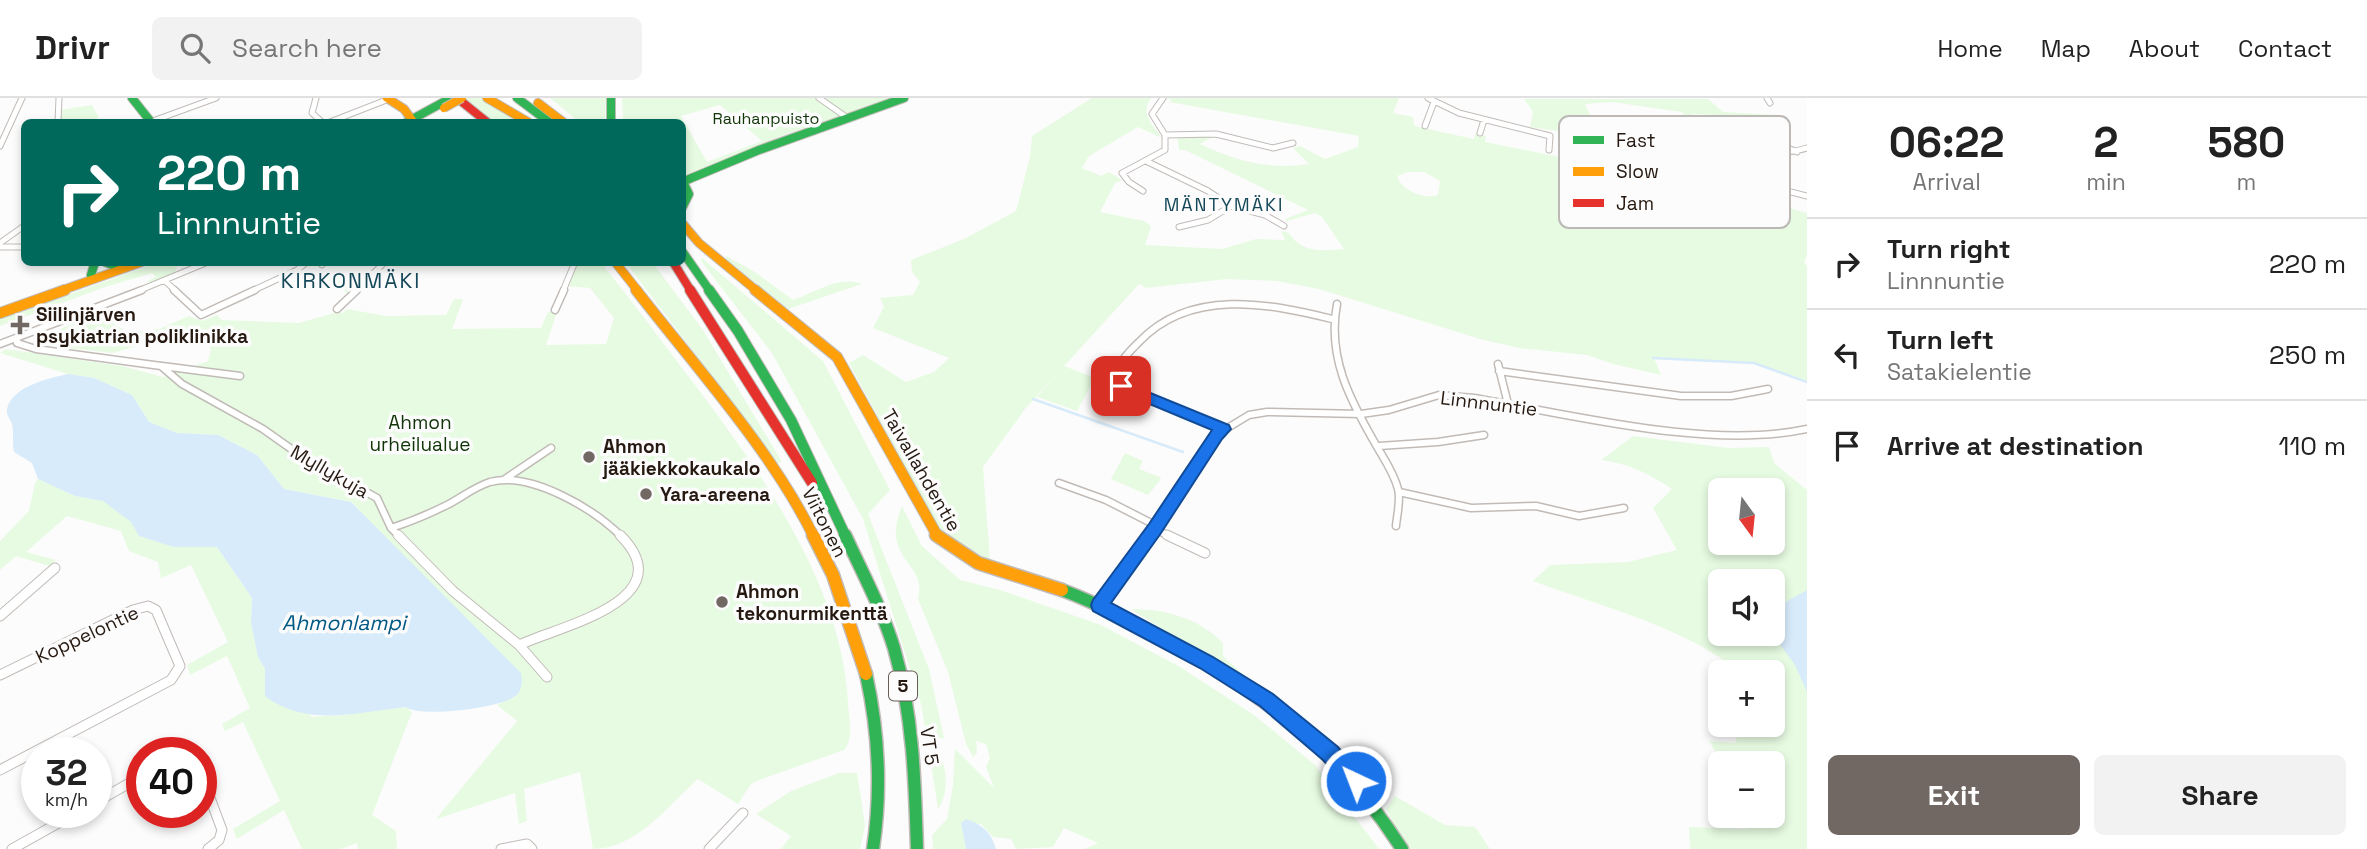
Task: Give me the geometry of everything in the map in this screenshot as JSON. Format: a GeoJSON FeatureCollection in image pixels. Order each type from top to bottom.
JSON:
{"type":"FeatureCollection","features":[{"type":"Feature","properties":{"kind":"main road"},"geometry":{"type":"LineString","coordinates":[[132,98],[148,119]]}},
{"type":"Feature","properties":{"kind":"main road"},"geometry":{"type":"LineString","coordinates":[[418,119],[451,98]]}},
{"type":"Feature","properties":{"kind":"main road"},"geometry":{"type":"LineString","coordinates":[[417,119],[428,111],[460,98],[484,119]]}},
{"type":"Feature","properties":{"kind":"main road"},"geometry":{"type":"LineString","coordinates":[[487,98],[523,119]]}},
{"type":"Feature","properties":{"kind":"main road"},"geometry":{"type":"LineString","coordinates":[[517,98],[545,119]]}},
{"type":"Feature","properties":{"kind":"main road"},"geometry":{"type":"LineString","coordinates":[[531,98],[559,119]]}},
{"type":"Feature","properties":{"kind":"main road"},"geometry":{"type":"LineString","coordinates":[[611,98],[611,119]]}},
{"type":"Feature","properties":{"kind":"main road"},"geometry":{"type":"LineString","coordinates":[[686,181],[759,150],[904,98]]}},
{"type":"Feature","properties":{"kind":"main road"},"geometry":{"type":"LineString","coordinates":[[388,99],[404,109],[411,119]]}},
{"type":"Feature","properties":{"kind":"main road"},"geometry":{"type":"LineString","coordinates":[[404,109],[428,111]]}},
{"type":"Feature","properties":{"kind":"main road","name":"Taivallahdentie"},"geometry":{"type":"LineString","coordinates":[[686,227],[705,248],[837,357],[934,533],[950,550],[969,563],[1082,597],[1219,669],[1292,719],[1331,753],[1369,795],[1402,849]]}},
{"type":"Feature","properties":{"kind":"main road","name":"VT 5"},"geometry":{"type":"LineString","coordinates":[[686,257],[760,366],[791,420],[881,612],[904,690],[917,782],[917,849]]}},
{"type":"Feature","properties":{"kind":"main road"},"geometry":{"type":"LineString","coordinates":[[91,275],[94,266]]}},
{"type":"Feature","properties":{"kind":"main road"},"geometry":{"type":"LineString","coordinates":[[0,307],[111,266]]}},
{"type":"Feature","properties":{"kind":"main road"},"geometry":{"type":"LineString","coordinates":[[0,313],[131,266]]}},
{"type":"Feature","properties":{"kind":"main road","name":"Viitonen"},"geometry":{"type":"LineString","coordinates":[[618,266],[785,482],[818,540],[844,605],[877,724],[881,766],[873,849]]}},
{"type":"Feature","properties":{"kind":"main road","name":"VT 5"},"geometry":{"type":"LineString","coordinates":[[676,266],[843,534]]}},
{"type":"Feature","properties":{"kind":"street"},"geometry":{"type":"LineString","coordinates":[[0,146],[22,98]]}},
{"type":"Feature","properties":{"kind":"street"},"geometry":{"type":"LineString","coordinates":[[58,119],[59,98]]}},
{"type":"Feature","properties":{"kind":"street"},"geometry":{"type":"LineString","coordinates":[[158,119],[216,98]]}},
{"type":"Feature","properties":{"kind":"street"},"geometry":{"type":"LineString","coordinates":[[316,98],[312,113],[319,119]]}},
{"type":"Feature","properties":{"kind":"street"},"geometry":{"type":"LineString","coordinates":[[819,98],[849,119]]}},
{"type":"Feature","properties":{"kind":"street"},"geometry":{"type":"LineString","coordinates":[[1143,191],[1129,182],[1122,173],[1164,152],[1167,146],[1165,135],[1152,114],[1163,98]]}},
{"type":"Feature","properties":{"kind":"street"},"geometry":{"type":"LineString","coordinates":[[338,119],[388,99]]}},
{"type":"Feature","properties":{"kind":"street"},"geometry":{"type":"LineString","coordinates":[[1425,126],[1431,100],[1484,120],[1549,136],[1549,150]]}},
{"type":"Feature","properties":{"kind":"street"},"geometry":{"type":"LineString","coordinates":[[1480,133],[1484,120]]}},
{"type":"Feature","properties":{"kind":"street"},"geometry":{"type":"LineString","coordinates":[[1165,135],[1215,134],[1263,148],[1279,148],[1293,143]]}},
{"type":"Feature","properties":{"kind":"street"},"geometry":{"type":"LineString","coordinates":[[1790,152],[1807,148]]}},
{"type":"Feature","properties":{"kind":"street"},"geometry":{"type":"LineString","coordinates":[[1790,149],[1798,152]]}},
{"type":"Feature","properties":{"kind":"street"},"geometry":{"type":"LineString","coordinates":[[1146,161],[1208,191],[1231,206],[1265,215],[1284,226]]}},
{"type":"Feature","properties":{"kind":"street"},"geometry":{"type":"LineString","coordinates":[[1790,192],[1807,196]]}},
{"type":"Feature","properties":{"kind":"street"},"geometry":{"type":"LineString","coordinates":[[1179,227],[1208,220],[1231,206]]}},
{"type":"Feature","properties":{"kind":"street"},"geometry":{"type":"LineString","coordinates":[[0,245],[21,228]]}},
{"type":"Feature","properties":{"kind":"street"},"geometry":{"type":"LineString","coordinates":[[0,245],[21,247]]}},
{"type":"Feature","properties":{"kind":"street"},"geometry":{"type":"LineString","coordinates":[[0,344],[165,281],[195,266]]}},
{"type":"Feature","properties":{"kind":"street"},"geometry":{"type":"LineString","coordinates":[[165,281],[201,315],[302,266]]}},
{"type":"Feature","properties":{"kind":"street"},"geometry":{"type":"LineString","coordinates":[[337,309],[382,266]]}},
{"type":"Feature","properties":{"kind":"street"},"geometry":{"type":"LineString","coordinates":[[555,310],[573,266]]}},
{"type":"Feature","properties":{"kind":"street"},"geometry":{"type":"LineString","coordinates":[[1337,304],[1332,319],[1334,357],[1346,390],[1379,446],[1399,492],[1396,526]]}},
{"type":"Feature","properties":{"kind":"street"},"geometry":{"type":"LineString","coordinates":[[1223,429],[1121,386],[1116,375],[1125,356],[1163,322],[1173,316],[1201,308],[1245,306],[1332,319]]}},
{"type":"Feature","properties":{"kind":"street"},"geometry":{"type":"LineString","coordinates":[[17,339],[18,344],[33,348],[240,376]]}},
{"type":"Feature","properties":{"kind":"street","name":"Myllykuja"},"geometry":{"type":"LineString","coordinates":[[161,366],[182,384],[263,429],[304,458],[377,498],[391,528],[453,591],[519,645],[547,677]]}},
{"type":"Feature","properties":{"kind":"street"},"geometry":{"type":"LineString","coordinates":[[1508,404],[1499,367],[1682,397],[1731,396],[1768,389]]}},
{"type":"Feature","properties":{"kind":"street","name":"Linnnuntie"},"geometry":{"type":"LineString","coordinates":[[1100,605],[1156,528],[1216,435],[1249,415],[1266,412],[1361,414],[1389,410],[1439,395],[1682,433],[1784,434],[1807,429]]}},
{"type":"Feature","properties":{"kind":"street"},"geometry":{"type":"LineString","coordinates":[[1379,446],[1438,442],[1484,435]]}},
{"type":"Feature","properties":{"kind":"street"},"geometry":{"type":"LineString","coordinates":[[391,528],[449,505],[480,485],[505,479],[551,448]]}},
{"type":"Feature","properties":{"kind":"street"},"geometry":{"type":"LineString","coordinates":[[505,479],[532,483],[582,506],[623,535],[634,552],[639,580],[632,589],[589,619],[552,630],[519,645]]}},
{"type":"Feature","properties":{"kind":"street"},"geometry":{"type":"LineString","coordinates":[[1059,484],[1106,500],[1205,553]]}},
{"type":"Feature","properties":{"kind":"street"},"geometry":{"type":"LineString","coordinates":[[1399,492],[1472,508],[1536,506],[1579,516],[1624,508]]}},
{"type":"Feature","properties":{"kind":"street"},"geometry":{"type":"LineString","coordinates":[[0,616],[55,568]]}},
{"type":"Feature","properties":{"kind":"street","name":"Koppelontie"},"geometry":{"type":"LineString","coordinates":[[0,675],[136,609],[148,606],[156,610],[180,666],[171,680],[0,770]]}},
{"type":"Feature","properties":{"kind":"street"},"geometry":{"type":"LineString","coordinates":[[709,849],[743,813]]}},
{"type":"Feature","properties":{"kind":"street"},"geometry":{"type":"LineString","coordinates":[[208,849],[219,840],[222,830],[217,817]]}},
{"type":"Feature","properties":{"kind":"street"},"geometry":{"type":"LineString","coordinates":[[12,849],[49,828]]}},
{"type":"Feature","properties":{"kind":"street"},"geometry":{"type":"LineString","coordinates":[[501,849],[527,844],[532,849]]}},
{"type":"Feature","properties":{"kind":"green space"},"geometry":{"type":"Polygon","coordinates":[[[482,98],[513,119],[489,119],[464,100],[482,98]]]}},
{"type":"Feature","properties":{"kind":"green space"},"geometry":{"type":"Polygon","coordinates":[[[550,98],[606,98],[605,119],[575,119],[550,98]]]}},
{"type":"Feature","properties":{"kind":"green space","name":"Rauhanpuisto"},"geometry":{"type":"Polygon","coordinates":[[[622,98],[891,98],[787,134],[686,175],[686,125],[707,162],[762,141],[720,105],[681,116],[683,119],[623,119],[622,98]]]}},
{"type":"Feature","properties":{"kind":"green space"},"geometry":{"type":"Polygon","coordinates":[[[1092,98],[1151,98],[1147,114],[1162,138],[1138,127],[1089,156],[1082,168],[1101,176],[1109,172],[1122,180],[1115,183],[1100,212],[1144,221],[1151,226],[1145,245],[1222,249],[1256,239],[1285,240],[1281,231],[1289,233],[1300,244],[1313,249],[1344,249],[1322,217],[1315,213],[1287,221],[1285,219],[1308,210],[1185,150],[1179,150],[1178,140],[1173,135],[1206,134],[1212,137],[1200,144],[1213,150],[1253,163],[1280,166],[1309,164],[1293,148],[1300,146],[1325,159],[1358,147],[1359,136],[1169,102],[1172,100],[1164,98],[1399,98],[1393,113],[1413,117],[1414,126],[1474,139],[1476,133],[1486,136],[1485,142],[1559,157],[1559,228],[1790,228],[1790,208],[1807,213],[1807,255],[1804,262],[1807,266],[1807,382],[1754,363],[1654,358],[1661,375],[1587,355],[1519,348],[1480,339],[1319,289],[1277,281],[1227,279],[1146,288],[1139,284],[1025,409],[983,467],[990,560],[976,557],[968,554],[938,528],[849,363],[863,355],[906,382],[934,372],[949,358],[873,328],[884,307],[880,298],[913,295],[920,282],[912,272],[911,260],[964,239],[1016,211],[1030,157],[1032,136],[1092,98]],[[1409,172],[1397,176],[1403,186],[1426,196],[1438,195],[1440,181],[1424,172],[1409,172]]]}},
{"type":"Feature","properties":{"kind":"green space"},"geometry":{"type":"Polygon","coordinates":[[[1524,99],[1708,99],[1723,112],[1778,116],[1684,116],[1682,112],[1612,102],[1585,104],[1591,116],[1559,116],[1559,131],[1530,127],[1533,112],[1524,99]]]}},
{"type":"Feature","properties":{"kind":"green space"},"geometry":{"type":"Polygon","coordinates":[[[92,105],[98,119],[61,119],[60,110],[92,105]]]}},
{"type":"Feature","properties":{"kind":"green space"},"geometry":{"type":"Polygon","coordinates":[[[726,256],[755,272],[793,300],[836,283],[862,284],[788,309],[726,259],[726,256]]]}},
{"type":"Feature","properties":{"kind":"green space"},"geometry":{"type":"Polygon","coordinates":[[[702,258],[823,361],[890,490],[868,514],[929,669],[944,738],[927,739],[921,704],[863,519],[772,353],[701,261],[702,258]]]}},
{"type":"Feature","properties":{"kind":"green space"},"geometry":{"type":"Polygon","coordinates":[[[149,266],[177,266],[175,273],[152,283],[147,281],[156,277],[152,273],[105,287],[0,326],[0,319],[149,266]]]}},
{"type":"Feature","properties":{"kind":"green space","name":"Ahmon urheilualue"},"geometry":{"type":"Polygon","coordinates":[[[574,266],[603,266],[712,408],[766,486],[813,570],[830,614],[842,659],[850,728],[849,740],[844,750],[751,784],[738,804],[698,779],[637,834],[609,847],[593,849],[580,772],[524,789],[527,821],[519,824],[515,793],[436,819],[517,721],[497,705],[516,696],[352,502],[284,489],[257,455],[218,435],[177,433],[149,422],[132,395],[94,378],[68,374],[0,353],[6,349],[122,366],[163,377],[208,361],[211,350],[207,342],[156,340],[113,353],[43,345],[34,340],[91,316],[107,319],[128,333],[159,329],[189,316],[202,321],[217,315],[222,320],[299,323],[337,312],[343,313],[347,309],[386,316],[446,315],[454,299],[463,299],[452,329],[541,328],[548,312],[557,312],[546,345],[606,344],[614,318],[590,288],[566,286],[574,266]]]}},
{"type":"Feature","properties":{"kind":"green space"},"geometry":{"type":"Polygon","coordinates":[[[628,266],[655,266],[703,330],[782,462],[778,463],[628,266]]]}},
{"type":"Feature","properties":{"kind":"green space"},"geometry":{"type":"Polygon","coordinates":[[[317,273],[370,273],[349,294],[317,273]]]}},
{"type":"Feature","properties":{"kind":"green space"},"geometry":{"type":"Polygon","coordinates":[[[1064,366],[1095,378],[1077,411],[1037,397],[1064,366]]]}},
{"type":"Feature","properties":{"kind":"green space"},"geometry":{"type":"Polygon","coordinates":[[[1633,436],[1728,448],[1769,447],[1774,463],[1807,490],[1807,849],[1690,849],[1689,827],[1785,828],[1785,751],[1714,751],[1710,741],[1736,743],[1736,737],[1785,737],[1785,660],[1723,660],[1668,630],[1533,581],[1550,565],[1628,562],[1677,550],[1653,508],[1672,489],[1638,470],[1601,460],[1633,436]]]}},
{"type":"Feature","properties":{"kind":"green space"},"geometry":{"type":"Polygon","coordinates":[[[1125,453],[1143,461],[1139,469],[1160,477],[1148,495],[1111,479],[1125,453]]]}},
{"type":"Feature","properties":{"kind":"green space"},"geometry":{"type":"Polygon","coordinates":[[[38,479],[75,496],[103,501],[174,547],[217,547],[252,598],[251,622],[258,657],[265,669],[312,717],[407,707],[412,712],[372,815],[396,831],[397,849],[358,849],[357,843],[341,849],[302,849],[284,810],[237,839],[233,829],[280,801],[243,722],[225,731],[222,724],[250,708],[227,656],[190,675],[187,665],[228,642],[191,565],[161,578],[158,562],[129,551],[121,531],[67,516],[26,552],[56,560],[49,566],[16,556],[0,570],[0,541],[29,511],[38,479]]]}},
{"type":"Feature","properties":{"kind":"green space"},"geometry":{"type":"Polygon","coordinates":[[[902,506],[922,546],[960,580],[1000,590],[1101,625],[1180,667],[1254,715],[1315,765],[1379,849],[1085,849],[1098,843],[1064,828],[1053,847],[1016,849],[1011,839],[993,837],[981,824],[961,823],[966,849],[933,849],[932,835],[947,819],[953,785],[955,749],[994,788],[986,767],[990,758],[986,744],[976,741],[977,753],[973,757],[966,744],[948,672],[918,599],[919,586],[916,576],[896,538],[896,524],[902,506]]]}},
{"type":"Feature","properties":{"kind":"green space"},"geometry":{"type":"Polygon","coordinates":[[[1131,609],[1169,613],[1203,627],[1223,643],[1223,656],[1244,675],[1240,679],[1131,609]]]}},
{"type":"Feature","properties":{"kind":"green space"},"geometry":{"type":"Polygon","coordinates":[[[942,760],[946,785],[938,809],[931,763],[942,760]]]}},
{"type":"Feature","properties":{"kind":"green space"},"geometry":{"type":"Polygon","coordinates":[[[839,773],[857,773],[865,825],[860,849],[781,849],[791,836],[756,814],[791,791],[839,773]]]}},
{"type":"Feature","properties":{"kind":"green space"},"geometry":{"type":"Polygon","coordinates":[[[1395,796],[1445,825],[1475,827],[1490,849],[1407,849],[1386,809],[1395,796]]]}},
{"type":"Feature","properties":{"kind":"water","name":"Ahmonlampi"},"geometry":{"type":"Polygon","coordinates":[[[68,374],[94,378],[132,395],[149,422],[177,433],[218,435],[257,455],[284,489],[351,502],[521,673],[519,692],[514,697],[492,705],[460,710],[427,712],[406,707],[333,715],[298,712],[265,696],[265,669],[258,657],[251,622],[252,598],[217,547],[174,547],[139,536],[131,522],[103,501],[75,496],[38,479],[32,463],[14,452],[13,427],[7,411],[10,401],[33,384],[68,374]]]}},
{"type":"Feature","properties":{"kind":"water"},"geometry":{"type":"Polygon","coordinates":[[[1807,590],[1807,692],[1795,665],[1781,646],[1785,646],[1785,603],[1807,590]]]}},
{"type":"Feature","properties":{"kind":"water"},"geometry":{"type":"Polygon","coordinates":[[[966,819],[986,830],[996,849],[966,849],[961,823],[966,819]]]}},
{"type":"Feature","properties":{"kind":"waterway"},"geometry":{"type":"LineString","coordinates":[[1653,358],[1754,363],[1807,382]]}},
{"type":"Feature","properties":{"kind":"waterway"},"geometry":{"type":"LineString","coordinates":[[1033,399],[1183,452]]}},
{"type":"Feature","properties":{"kind":"traffic: fast"},"geometry":{"type":"LineString","coordinates":[[132,98],[149,119]]}},
{"type":"Feature","properties":{"kind":"traffic: fast"},"geometry":{"type":"LineString","coordinates":[[412,119],[451,98]]}},
{"type":"Feature","properties":{"kind":"traffic: fast"},"geometry":{"type":"LineString","coordinates":[[517,98],[545,119]]}},
{"type":"Feature","properties":{"kind":"traffic: fast"},"geometry":{"type":"LineString","coordinates":[[611,98],[611,119]]}},
{"type":"Feature","properties":{"kind":"traffic: fast"},"geometry":{"type":"LineString","coordinates":[[686,180],[759,150],[904,98]]}},
{"type":"Feature","properties":{"kind":"traffic: fast"},"geometry":{"type":"LineString","coordinates":[[686,188],[689,194],[686,200]]}},
{"type":"Feature","properties":{"kind":"traffic: fast"},"geometry":{"type":"LineString","coordinates":[[686,257],[738,331],[791,420],[881,612],[894,649],[914,749],[917,849]]}},
{"type":"Feature","properties":{"kind":"traffic: fast"},"geometry":{"type":"LineString","coordinates":[[91,275],[94,266]]}},
{"type":"Feature","properties":{"kind":"traffic: fast"},"geometry":{"type":"LineString","coordinates":[[1062,590],[1141,627],[1270,704],[1328,753],[1379,813],[1402,849]]}},
{"type":"Feature","properties":{"kind":"traffic: fast"},"geometry":{"type":"LineString","coordinates":[[866,674],[875,718],[879,761],[873,849]]}},
{"type":"Feature","properties":{"kind":"traffic: slow"},"geometry":{"type":"LineString","coordinates":[[387,98],[404,109],[411,119]]}},
{"type":"Feature","properties":{"kind":"traffic: slow"},"geometry":{"type":"LineString","coordinates":[[444,108],[462,98]]}},
{"type":"Feature","properties":{"kind":"traffic: slow"},"geometry":{"type":"LineString","coordinates":[[487,98],[523,119]]}},
{"type":"Feature","properties":{"kind":"traffic: slow"},"geometry":{"type":"LineString","coordinates":[[538,103],[559,119]]}},
{"type":"Feature","properties":{"kind":"traffic: slow"},"geometry":{"type":"LineString","coordinates":[[686,228],[699,243],[837,357],[934,533],[978,563],[1010,576],[1062,590]]}},
{"type":"Feature","properties":{"kind":"traffic: slow"},"geometry":{"type":"LineString","coordinates":[[0,313],[131,266]]}},
{"type":"Feature","properties":{"kind":"traffic: slow"},"geometry":{"type":"LineString","coordinates":[[618,266],[753,441],[799,506],[833,575],[866,674]]}},
{"type":"Feature","properties":{"kind":"traffic: jam"},"geometry":{"type":"LineString","coordinates":[[457,98],[483,119]]}},
{"type":"Feature","properties":{"kind":"traffic: jam"},"geometry":{"type":"LineString","coordinates":[[676,266],[812,483]]}},
{"type":"Feature","properties":{"kind":"place","name":"Siilinjärven psykiatrian poliklinikka"},"geometry":{"type":"Point","coordinates":[20,325]}},
{"type":"Feature","properties":{"kind":"place","name":"Ahmon jääkiekkokaukalo"},"geometry":{"type":"Point","coordinates":[589,457]}},
{"type":"Feature","properties":{"kind":"place","name":"Yara-areena"},"geometry":{"type":"Point","coordinates":[646,494]}},
{"type":"Feature","properties":{"kind":"place","name":"Ahmon tekonurmikenttä"},"geometry":{"type":"Point","coordinates":[722,602]}},
{"type":"Feature","properties":{"kind":"district","name":"MÄNTYMÄKI"},"geometry":{"type":"Point","coordinates":[1224,205]}},
{"type":"Feature","properties":{"kind":"district","name":"KIRKONMÄKI"},"geometry":{"type":"Point","coordinates":[351,281]}},
{"type":"Feature","properties":{"kind":"route"},"geometry":{"type":"LineString","coordinates":[[1121,386],[1223,429],[1216,435],[1155,529],[1100,605],[1206,662],[1266,700],[1331,753],[1356,781]]}}]}
